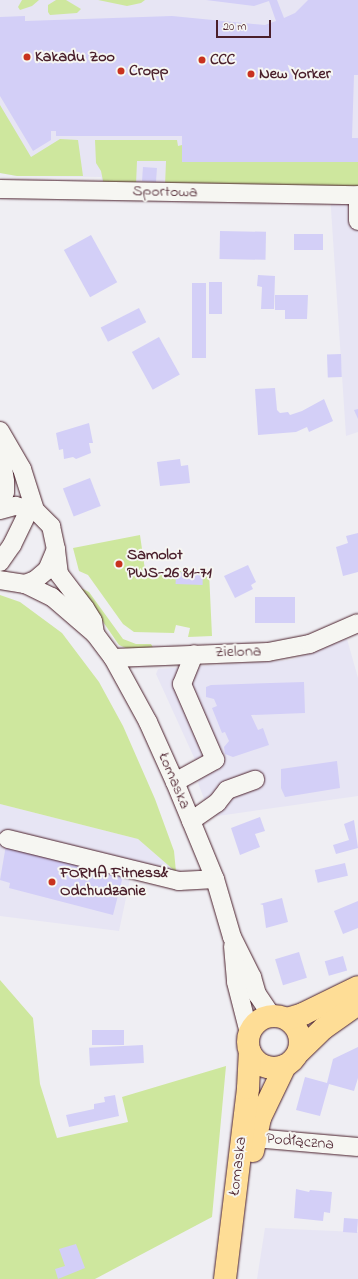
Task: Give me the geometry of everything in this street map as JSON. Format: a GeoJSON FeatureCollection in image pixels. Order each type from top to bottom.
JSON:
{"type":"FeatureCollection","features":[{"type":"Feature","properties":{"kind":"main road"},"geometry":{"type":"LineString","coordinates":[[358,987],[303,1014],[260,1020],[249,1043],[265,1066],[292,1059],[324,1028],[358,1004]]}},
{"type":"Feature","properties":{"kind":"main road"},"geometry":{"type":"LineString","coordinates":[[248,1138],[292,1059],[300,1035],[295,1026],[279,1017]]}},
{"type":"Feature","properties":{"kind":"main road","name":"Łomaska"},"geometry":{"type":"LineString","coordinates":[[238,1279],[248,1138],[249,1043]]}},
{"type":"Feature","properties":{"kind":"main road","name":"Łomaska"},"geometry":{"type":"LineString","coordinates":[[225,1279],[248,1138]]}},
{"type":"Feature","properties":{"kind":"street","name":"Sportowa"},"geometry":{"type":"LineString","coordinates":[[0,189],[358,195]]}},
{"type":"Feature","properties":{"kind":"street"},"geometry":{"type":"LineString","coordinates":[[358,195],[358,221]]}},
{"type":"Feature","properties":{"kind":"street","name":"Łomaska"},"geometry":{"type":"LineString","coordinates":[[0,431],[22,469],[32,509],[51,526],[59,574],[93,621],[95,634]]}},
{"type":"Feature","properties":{"kind":"street"},"geometry":{"type":"LineString","coordinates":[[0,449],[5,482],[5,492],[0,505]]}},
{"type":"Feature","properties":{"kind":"street"},"geometry":{"type":"LineString","coordinates":[[0,510],[15,506],[32,509],[12,545],[0,562]]}},
{"type":"Feature","properties":{"kind":"street"},"geometry":{"type":"LineString","coordinates":[[25,584],[47,570],[56,549]]}},
{"type":"Feature","properties":{"kind":"street","name":"Łomaska"},"geometry":{"type":"LineString","coordinates":[[0,580],[25,584],[52,597],[95,634],[113,658],[148,722],[192,821],[215,879],[232,937],[252,977],[257,994],[279,1017]]}},
{"type":"Feature","properties":{"kind":"street","name":"Zielona"},"geometry":{"type":"LineString","coordinates":[[113,658],[268,652],[310,644],[358,623]]}},
{"type":"Feature","properties":{"kind":"street"},"geometry":{"type":"LineString","coordinates":[[175,782],[216,760],[182,684],[194,654]]}},
{"type":"Feature","properties":{"kind":"street"},"geometry":{"type":"LineString","coordinates":[[192,821],[217,803],[227,790],[255,780]]}},
{"type":"Feature","properties":{"kind":"street"},"geometry":{"type":"LineString","coordinates":[[8,839],[179,881],[215,879]]}},
{"type":"Feature","properties":{"kind":"street","name":"Łomaska"},"geometry":{"type":"LineString","coordinates":[[232,937],[236,982],[249,1043]]}},
{"type":"Feature","properties":{"kind":"street","name":"Podłączna"},"geometry":{"type":"LineString","coordinates":[[248,1138],[358,1147]]}},
{"type":"Feature","properties":{"kind":"shaded area"},"geometry":{"type":"Polygon","coordinates":[[[0,0],[358,0],[358,432],[346,436],[330,194],[104,186],[101,177],[17,176],[0,173],[0,0]]]}},
{"type":"Feature","properties":{"kind":"shaded area"},"geometry":{"type":"Polygon","coordinates":[[[347,639],[358,678],[358,796],[211,817],[198,783],[202,775],[156,674],[158,669],[291,660],[347,639]]]}},
{"type":"Feature","properties":{"kind":"shaded area"},"geometry":{"type":"Polygon","coordinates":[[[0,804],[138,839],[176,872],[180,890],[130,879],[119,931],[0,916],[0,804]]]}},
{"type":"Feature","properties":{"kind":"shaded area"},"geometry":{"type":"Polygon","coordinates":[[[265,1228],[358,1232],[358,1279],[257,1279],[265,1228]]]}},
{"type":"Feature","properties":{"kind":"green space"},"geometry":{"type":"Polygon","coordinates":[[[22,0],[39,0],[32,6],[20,10],[18,7],[22,0]]]}},
{"type":"Feature","properties":{"kind":"green space"},"geometry":{"type":"Polygon","coordinates":[[[56,0],[66,0],[81,9],[77,13],[50,15],[48,12],[48,5],[56,0]]]}},
{"type":"Feature","properties":{"kind":"green space"},"geometry":{"type":"Polygon","coordinates":[[[98,0],[145,0],[141,3],[127,6],[98,0]]]}},
{"type":"Feature","properties":{"kind":"green space"},"geometry":{"type":"Polygon","coordinates":[[[0,105],[31,157],[60,139],[78,140],[83,176],[17,176],[0,173],[0,105]]]}},
{"type":"Feature","properties":{"kind":"green space"},"geometry":{"type":"Polygon","coordinates":[[[95,140],[177,140],[178,146],[182,145],[182,162],[358,162],[358,186],[165,186],[166,161],[137,161],[136,185],[104,186],[101,171],[96,163],[95,140]]]}},
{"type":"Feature","properties":{"kind":"green space"},"geometry":{"type":"Polygon","coordinates":[[[140,535],[145,570],[209,572],[212,636],[188,637],[190,628],[176,625],[174,633],[134,632],[123,624],[88,575],[79,571],[73,548],[140,535]]]}},
{"type":"Feature","properties":{"kind":"green space"},"geometry":{"type":"Polygon","coordinates":[[[79,587],[89,592],[123,639],[136,644],[151,644],[154,649],[128,649],[119,645],[79,587]]]}},
{"type":"Feature","properties":{"kind":"green space"},"geometry":{"type":"Polygon","coordinates":[[[0,595],[20,602],[62,633],[99,682],[123,726],[155,799],[174,851],[176,872],[138,839],[0,804],[0,595]]]}},
{"type":"Feature","properties":{"kind":"green space"},"geometry":{"type":"Polygon","coordinates":[[[0,980],[33,1018],[40,1084],[57,1138],[128,1122],[122,1097],[226,1066],[212,1217],[95,1279],[0,1279],[0,980]]]}},
{"type":"Feature","properties":{"kind":"building"},"geometry":{"type":"Polygon","coordinates":[[[206,0],[277,0],[284,18],[295,13],[308,0],[358,0],[358,75],[354,75],[352,138],[358,138],[358,162],[182,162],[182,136],[56,136],[56,131],[51,131],[51,140],[33,151],[0,96],[0,17],[25,16],[25,21],[172,16],[265,25],[276,21],[269,1],[254,6],[206,0]]]}},
{"type":"Feature","properties":{"kind":"building"},"geometry":{"type":"Polygon","coordinates":[[[143,167],[157,168],[156,182],[142,181],[143,167]]]}},
{"type":"Feature","properties":{"kind":"building"},"geometry":{"type":"Polygon","coordinates":[[[220,231],[266,232],[266,260],[220,259],[220,231]]]}},
{"type":"Feature","properties":{"kind":"building"},"geometry":{"type":"Polygon","coordinates":[[[294,234],[323,234],[323,250],[294,250],[294,234]]]}},
{"type":"Feature","properties":{"kind":"building"},"geometry":{"type":"Polygon","coordinates":[[[91,235],[117,282],[90,297],[64,250],[91,235]]]}},
{"type":"Feature","properties":{"kind":"building"},"geometry":{"type":"Polygon","coordinates":[[[258,275],[275,276],[274,309],[261,309],[262,287],[257,286],[258,275]]]}},
{"type":"Feature","properties":{"kind":"building"},"geometry":{"type":"Polygon","coordinates":[[[209,282],[222,282],[222,314],[209,314],[209,282]]]}},
{"type":"Feature","properties":{"kind":"building"},"geometry":{"type":"Polygon","coordinates":[[[192,283],[206,283],[206,358],[192,358],[192,283]]]}},
{"type":"Feature","properties":{"kind":"building"},"geometry":{"type":"Polygon","coordinates":[[[275,295],[308,295],[307,319],[285,319],[285,310],[275,310],[275,295]]]}},
{"type":"Feature","properties":{"kind":"building"},"geometry":{"type":"Polygon","coordinates":[[[139,308],[146,322],[108,342],[101,328],[139,308]]]}},
{"type":"Feature","properties":{"kind":"building"},"geometry":{"type":"Polygon","coordinates":[[[159,337],[180,375],[153,390],[132,352],[159,337]]]}},
{"type":"Feature","properties":{"kind":"building"},"geometry":{"type":"Polygon","coordinates":[[[327,354],[341,354],[342,377],[328,377],[327,354]]]}},
{"type":"Feature","properties":{"kind":"building"},"geometry":{"type":"Polygon","coordinates":[[[275,388],[277,410],[280,413],[288,412],[290,415],[302,411],[324,399],[333,421],[309,432],[307,427],[296,432],[258,435],[255,389],[275,388]]]}},
{"type":"Feature","properties":{"kind":"building"},"geometry":{"type":"Polygon","coordinates":[[[358,409],[358,419],[354,410],[358,409]]]}},
{"type":"Feature","properties":{"kind":"building"},"geometry":{"type":"Polygon","coordinates":[[[89,423],[93,443],[89,443],[91,453],[76,459],[73,457],[64,459],[63,449],[59,450],[56,433],[89,423]]]}},
{"type":"Feature","properties":{"kind":"building"},"geometry":{"type":"Polygon","coordinates":[[[180,459],[181,466],[188,465],[190,483],[160,486],[157,462],[180,459]]]}},
{"type":"Feature","properties":{"kind":"building"},"geometry":{"type":"Polygon","coordinates":[[[90,478],[101,506],[74,516],[63,488],[90,478]]]}},
{"type":"Feature","properties":{"kind":"building"},"geometry":{"type":"Polygon","coordinates":[[[358,533],[358,572],[343,576],[336,547],[348,543],[346,536],[358,533]]]}},
{"type":"Feature","properties":{"kind":"building"},"geometry":{"type":"Polygon","coordinates":[[[248,565],[256,582],[251,585],[253,589],[235,598],[224,576],[248,565]]]}},
{"type":"Feature","properties":{"kind":"building"},"geometry":{"type":"Polygon","coordinates":[[[176,572],[203,573],[203,585],[176,584],[176,572]]]}},
{"type":"Feature","properties":{"kind":"building"},"geometry":{"type":"Polygon","coordinates":[[[255,597],[295,597],[295,623],[255,623],[255,597]]]}},
{"type":"Feature","properties":{"kind":"building"},"geometry":{"type":"Polygon","coordinates":[[[304,682],[305,713],[251,715],[258,730],[263,728],[269,745],[233,757],[225,754],[224,747],[229,741],[225,732],[222,733],[212,708],[217,706],[214,699],[206,697],[206,687],[211,685],[304,682]]]}},
{"type":"Feature","properties":{"kind":"building"},"geometry":{"type":"Polygon","coordinates":[[[337,761],[340,788],[285,797],[281,788],[281,769],[337,761]]]}},
{"type":"Feature","properties":{"kind":"building"},"geometry":{"type":"Polygon","coordinates":[[[260,817],[265,831],[255,834],[260,847],[240,855],[231,828],[260,817]]]}},
{"type":"Feature","properties":{"kind":"building"},"geometry":{"type":"Polygon","coordinates":[[[354,820],[358,848],[336,854],[333,845],[349,840],[344,824],[354,820]]]}},
{"type":"Feature","properties":{"kind":"building"},"geometry":{"type":"Polygon","coordinates":[[[6,845],[123,876],[113,915],[9,888],[10,883],[0,880],[6,845]]]}},
{"type":"Feature","properties":{"kind":"building"},"geometry":{"type":"Polygon","coordinates":[[[345,863],[348,876],[318,883],[315,870],[345,863]]]}},
{"type":"Feature","properties":{"kind":"building"},"geometry":{"type":"Polygon","coordinates":[[[282,898],[288,922],[266,928],[263,905],[260,904],[282,898]]]}},
{"type":"Feature","properties":{"kind":"building"},"geometry":{"type":"Polygon","coordinates":[[[358,901],[358,928],[343,934],[334,911],[358,901]]]}},
{"type":"Feature","properties":{"kind":"building"},"geometry":{"type":"Polygon","coordinates":[[[299,952],[307,978],[283,985],[275,959],[299,952]]]}},
{"type":"Feature","properties":{"kind":"building"},"geometry":{"type":"Polygon","coordinates":[[[343,956],[347,970],[329,976],[325,961],[343,956]]]}},
{"type":"Feature","properties":{"kind":"building"},"geometry":{"type":"Polygon","coordinates":[[[92,1030],[124,1030],[124,1045],[92,1045],[92,1030]]]}},
{"type":"Feature","properties":{"kind":"building"},"geometry":{"type":"Polygon","coordinates":[[[143,1045],[144,1063],[90,1066],[89,1048],[143,1045]]]}},
{"type":"Feature","properties":{"kind":"building"},"geometry":{"type":"Polygon","coordinates":[[[358,1047],[358,1078],[354,1091],[329,1084],[320,1116],[296,1110],[305,1077],[327,1083],[333,1059],[358,1047]]]}},
{"type":"Feature","properties":{"kind":"building"},"geometry":{"type":"Polygon","coordinates":[[[115,1095],[119,1116],[69,1127],[66,1115],[94,1109],[94,1104],[105,1102],[104,1097],[115,1095]]]}},
{"type":"Feature","properties":{"kind":"building"},"geometry":{"type":"Polygon","coordinates":[[[296,1189],[309,1192],[310,1190],[332,1192],[330,1213],[324,1212],[323,1221],[294,1218],[296,1189]]]}},
{"type":"Feature","properties":{"kind":"building"},"geometry":{"type":"Polygon","coordinates":[[[344,1218],[358,1219],[357,1233],[343,1232],[344,1218]]]}},
{"type":"Feature","properties":{"kind":"building"},"geometry":{"type":"Polygon","coordinates":[[[76,1244],[85,1268],[58,1279],[55,1269],[65,1266],[59,1249],[76,1244]]]}},
{"type":"Feature","properties":{"kind":"place","name":"Kakadu Zoo"},"geometry":{"type":"Point","coordinates":[27,57]}},
{"type":"Feature","properties":{"kind":"place","name":"CCC"},"geometry":{"type":"Point","coordinates":[202,60]}},
{"type":"Feature","properties":{"kind":"place","name":"Cropp"},"geometry":{"type":"Point","coordinates":[121,71]}},
{"type":"Feature","properties":{"kind":"place","name":"New Yorker"},"geometry":{"type":"Point","coordinates":[251,74]}},
{"type":"Feature","properties":{"kind":"place","name":"Samolot PWS-26 81-71"},"geometry":{"type":"Point","coordinates":[119,564]}},
{"type":"Feature","properties":{"kind":"place","name":"FORMA Fitness& Odchudzanie"},"geometry":{"type":"Point","coordinates":[52,882]}}]}
